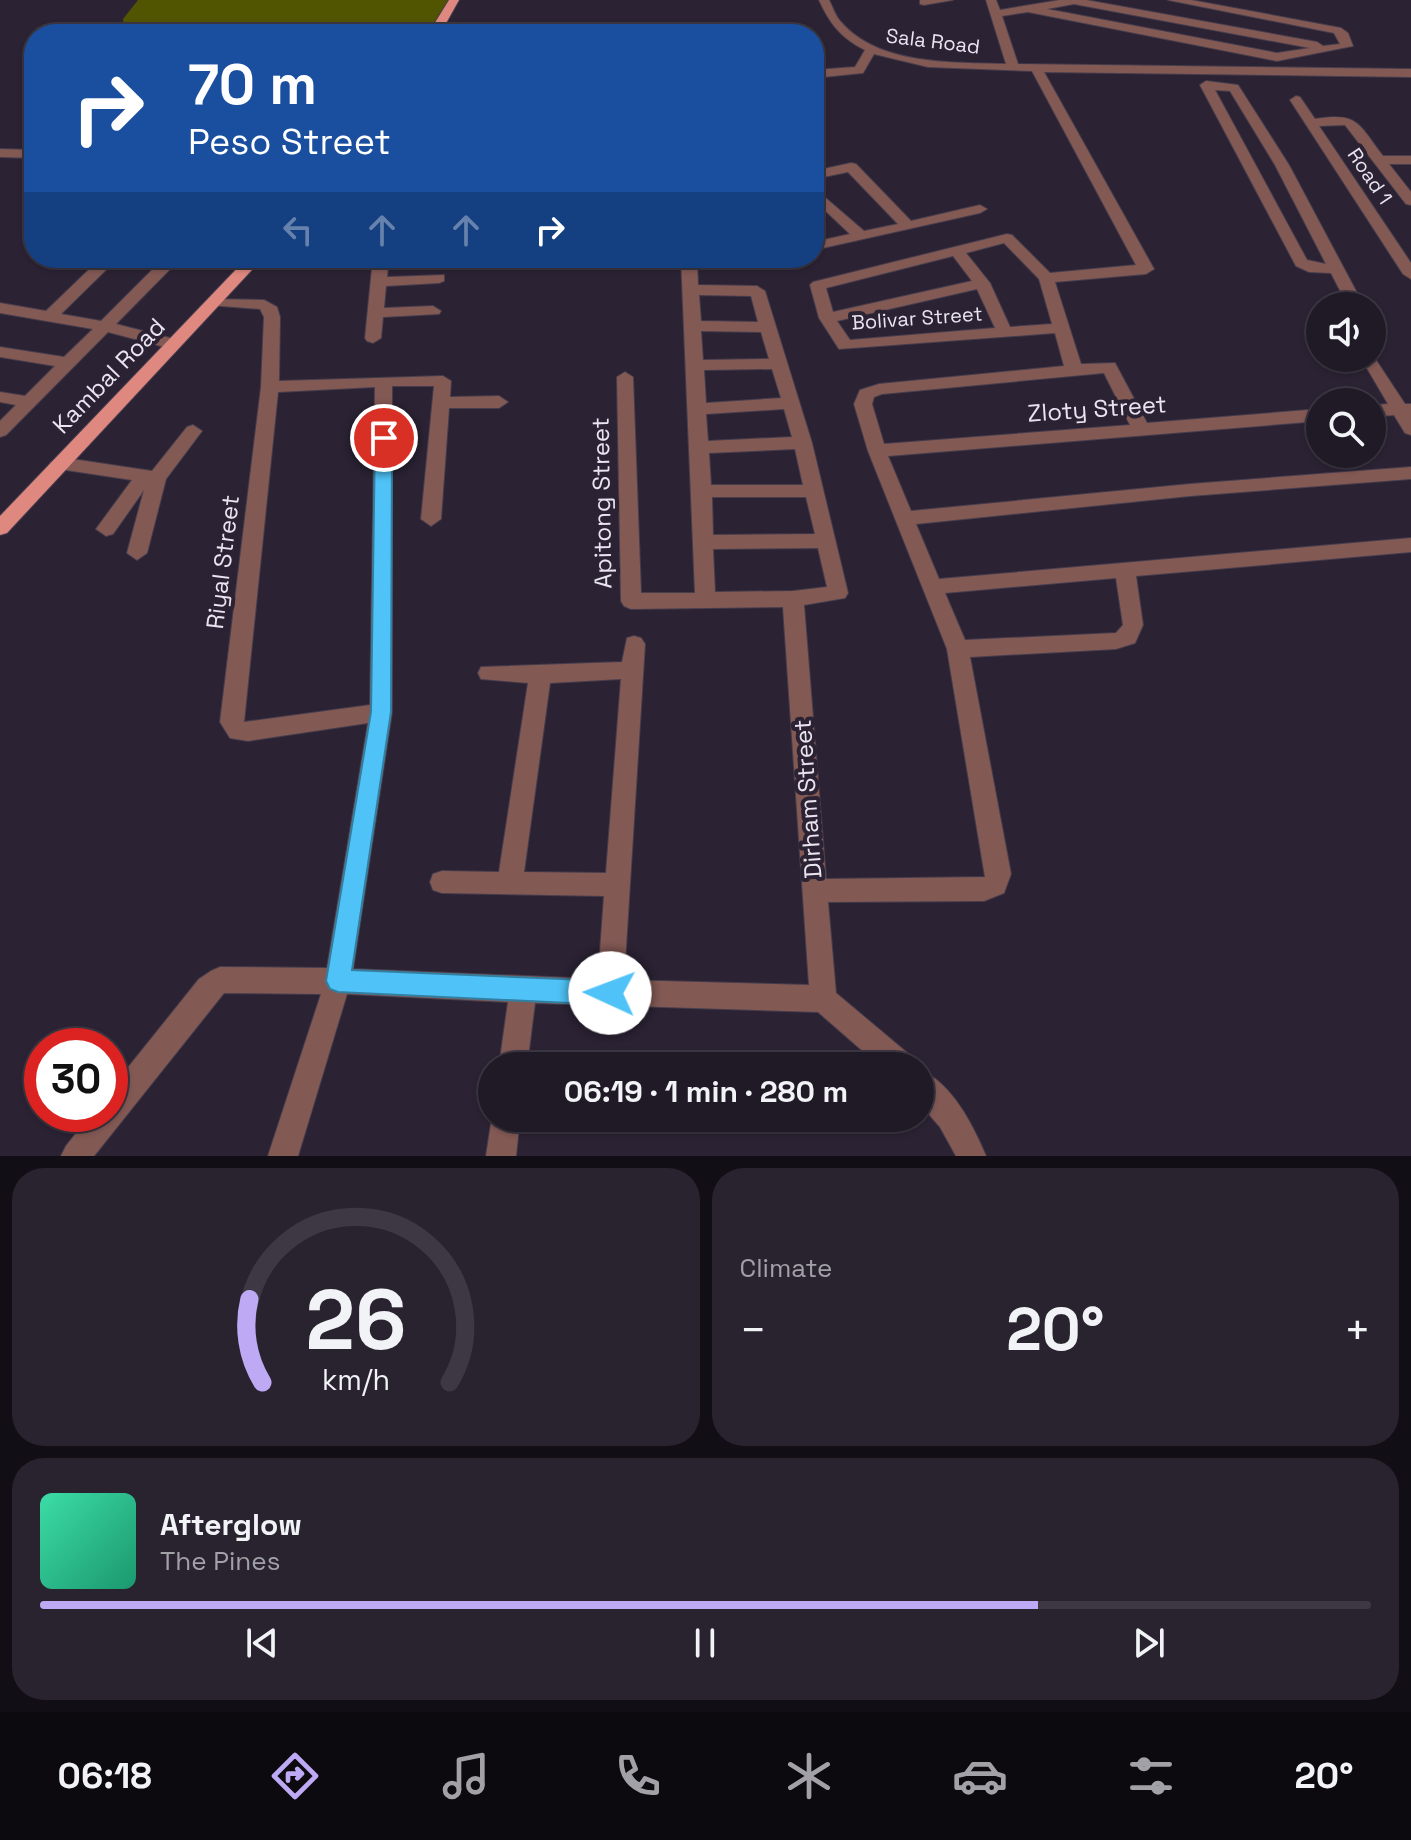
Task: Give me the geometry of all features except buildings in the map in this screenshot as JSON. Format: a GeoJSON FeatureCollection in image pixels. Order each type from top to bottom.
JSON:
{"type":"FeatureCollection","features":[{"type":"Feature","properties":{"kind":"main road"},"geometry":{"type":"LineString","coordinates":[[440,24],[454,0]]}},
{"type":"Feature","properties":{"kind":"main road","name":"Kambal Road"},"geometry":{"type":"LineString","coordinates":[[0,528],[246,268]]}},
{"type":"Feature","properties":{"kind":"street","name":"Sala Road"},"geometry":{"type":"LineString","coordinates":[[824,0],[836,24],[870,51],[899,59],[1036,68],[1411,73]]}},
{"type":"Feature","properties":{"kind":"street"},"geometry":{"type":"LineString","coordinates":[[924,2],[948,0]]}},
{"type":"Feature","properties":{"kind":"street"},"geometry":{"type":"LineString","coordinates":[[991,0],[1013,67]]}},
{"type":"Feature","properties":{"kind":"street"},"geometry":{"type":"LineString","coordinates":[[996,14],[1074,0],[1337,50]]}},
{"type":"Feature","properties":{"kind":"street"},"geometry":{"type":"LineString","coordinates":[[1030,9],[1277,57],[1347,46],[1342,33],[1337,30],[1210,3],[1173,0]]}},
{"type":"Feature","properties":{"kind":"street"},"geometry":{"type":"LineString","coordinates":[[824,73],[859,70],[870,51]]}},
{"type":"Feature","properties":{"kind":"street"},"geometry":{"type":"LineString","coordinates":[[1036,68],[1146,269],[1046,278],[1074,370]]}},
{"type":"Feature","properties":{"kind":"street"},"geometry":{"type":"LineString","coordinates":[[1339,269],[1309,267],[1301,263],[1206,85],[1234,88],[1282,165],[1339,269],[1350,292]]}},
{"type":"Feature","properties":{"kind":"street","name":"Road 1"},"geometry":{"type":"LineString","coordinates":[[1296,100],[1408,265]]}},
{"type":"Feature","properties":{"kind":"street"},"geometry":{"type":"LineString","coordinates":[[1311,123],[1338,119],[1350,122],[1411,201]]}},
{"type":"Feature","properties":{"kind":"street"},"geometry":{"type":"LineString","coordinates":[[0,153],[24,154]]}},
{"type":"Feature","properties":{"kind":"street"},"geometry":{"type":"LineString","coordinates":[[1381,160],[1411,160]]}},
{"type":"Feature","properties":{"kind":"street"},"geometry":{"type":"LineString","coordinates":[[824,173],[851,167],[908,226]]}},
{"type":"Feature","properties":{"kind":"street"},"geometry":{"type":"LineString","coordinates":[[824,208],[862,237]]}},
{"type":"Feature","properties":{"kind":"street"},"geometry":{"type":"LineString","coordinates":[[824,244],[980,209]]}},
{"type":"Feature","properties":{"kind":"street","name":"Bolivar Street"},"geometry":{"type":"LineString","coordinates":[[1046,278],[1007,238],[819,283],[827,318],[842,342],[849,346],[1062,328]]}},
{"type":"Feature","properties":{"kind":"street"},"geometry":{"type":"LineString","coordinates":[[956,249],[982,283],[1004,331]]}},
{"type":"Feature","properties":{"kind":"street"},"geometry":{"type":"LineString","coordinates":[[50,316],[100,268]]}},
{"type":"Feature","properties":{"kind":"street"},"geometry":{"type":"LineString","coordinates":[[0,431],[163,268]]}},
{"type":"Feature","properties":{"kind":"street"},"geometry":{"type":"LineString","coordinates":[[373,338],[380,268]]}},
{"type":"Feature","properties":{"kind":"street"},"geometry":{"type":"LineString","coordinates":[[690,268],[691,290],[695,326],[705,599],[793,599],[838,593],[803,443],[755,290],[691,290]]}},
{"type":"Feature","properties":{"kind":"street"},"geometry":{"type":"LineString","coordinates":[[378,282],[439,278]]}},
{"type":"Feature","properties":{"kind":"street"},"geometry":{"type":"LineString","coordinates":[[827,318],[982,283]]}},
{"type":"Feature","properties":{"kind":"street","name":"Riyal Street"},"geometry":{"type":"LineString","coordinates":[[214,302],[255,304],[271,310],[270,387],[231,722],[238,731],[248,732],[381,712]]}},
{"type":"Feature","properties":{"kind":"street"},"geometry":{"type":"LineString","coordinates":[[0,308],[104,326],[172,344]]}},
{"type":"Feature","properties":{"kind":"street"},"geometry":{"type":"LineString","coordinates":[[375,313],[433,311]]}},
{"type":"Feature","properties":{"kind":"street"},"geometry":{"type":"LineString","coordinates":[[695,326],[767,327]]}},
{"type":"Feature","properties":{"kind":"street"},"geometry":{"type":"LineString","coordinates":[[0,352],[67,363]]}},
{"type":"Feature","properties":{"kind":"street"},"geometry":{"type":"LineString","coordinates":[[696,365],[777,364]]}},
{"type":"Feature","properties":{"kind":"street"},"geometry":{"type":"LineString","coordinates":[[815,891],[984,890],[995,885],[999,874],[958,649],[877,451],[863,404],[866,394],[879,389],[1111,368],[1142,430]]}},
{"type":"Feature","properties":{"kind":"street"},"geometry":{"type":"LineString","coordinates":[[1379,372],[1404,409],[1411,429]]}},
{"type":"Feature","properties":{"kind":"street","name":"Apitong Street"},"geometry":{"type":"LineString","coordinates":[[625,377],[629,599],[636,602],[705,599]]}},
{"type":"Feature","properties":{"kind":"street"},"geometry":{"type":"LineString","coordinates":[[283,1156],[338,981],[381,712],[384,381]]}},
{"type":"Feature","properties":{"kind":"street"},"geometry":{"type":"LineString","coordinates":[[270,387],[443,381],[431,519]]}},
{"type":"Feature","properties":{"kind":"street"},"geometry":{"type":"LineString","coordinates":[[0,397],[29,402]]}},
{"type":"Feature","properties":{"kind":"street"},"geometry":{"type":"LineString","coordinates":[[443,403],[499,402]]}},
{"type":"Feature","properties":{"kind":"street"},"geometry":{"type":"LineString","coordinates":[[696,409],[791,403]]}},
{"type":"Feature","properties":{"kind":"street","name":"Zloty Street"},"geometry":{"type":"LineString","coordinates":[[877,451],[1306,416]]}},
{"type":"Feature","properties":{"kind":"street"},"geometry":{"type":"LineString","coordinates":[[106,529],[193,431]]}},
{"type":"Feature","properties":{"kind":"street"},"geometry":{"type":"LineString","coordinates":[[698,447],[803,443]]}},
{"type":"Feature","properties":{"kind":"street"},"geometry":{"type":"LineString","coordinates":[[59,463],[151,477]]}},
{"type":"Feature","properties":{"kind":"street"},"geometry":{"type":"LineString","coordinates":[[906,518],[1190,490],[1411,473]]}},
{"type":"Feature","properties":{"kind":"street"},"geometry":{"type":"LineString","coordinates":[[137,553],[151,477]]}},
{"type":"Feature","properties":{"kind":"street"},"geometry":{"type":"LineString","coordinates":[[702,491],[814,491]]}},
{"type":"Feature","properties":{"kind":"street"},"geometry":{"type":"LineString","coordinates":[[703,542],[826,541]]}},
{"type":"Feature","properties":{"kind":"street"},"geometry":{"type":"LineString","coordinates":[[932,587],[1411,545]]}},
{"type":"Feature","properties":{"kind":"street"},"geometry":{"type":"LineString","coordinates":[[958,649],[1116,641],[1128,637],[1133,625],[1125,570]]}},
{"type":"Feature","properties":{"kind":"street","name":"Dirham Street"},"geometry":{"type":"LineString","coordinates":[[793,599],[823,999]]}},
{"type":"Feature","properties":{"kind":"street"},"geometry":{"type":"LineString","coordinates":[[610,993],[634,644]]}},
{"type":"Feature","properties":{"kind":"street"},"geometry":{"type":"LineString","coordinates":[[489,673],[540,675],[633,670]]}},
{"type":"Feature","properties":{"kind":"street"},"geometry":{"type":"LineString","coordinates":[[510,884],[540,675]]}},
{"type":"Feature","properties":{"kind":"street"},"geometry":{"type":"LineString","coordinates":[[442,882],[618,885]]}},
{"type":"Feature","properties":{"kind":"street"},"geometry":{"type":"LineString","coordinates":[[128,1091],[216,980],[338,981],[823,999],[885,1052]]}},
{"type":"Feature","properties":{"kind":"street"},"geometry":{"type":"LineString","coordinates":[[515,1052],[523,990]]}},
{"type":"Feature","properties":{"kind":"street"},"geometry":{"type":"LineString","coordinates":[[934,1097],[962,1134],[971,1156]]}},
{"type":"Feature","properties":{"kind":"street"},"geometry":{"type":"LineString","coordinates":[[76,1156],[95,1132]]}},
{"type":"Feature","properties":{"kind":"street"},"geometry":{"type":"LineString","coordinates":[[501,1156],[504,1132]]}},
{"type":"Feature","properties":{"kind":"shaded area"},"geometry":{"type":"Polygon","coordinates":[[[138,0],[451,0],[437,24],[123,24],[123,19],[138,0]]]}},
{"type":"Feature","properties":{"kind":"route"},"geometry":{"type":"LineString","coordinates":[[384,438],[381,712],[338,981],[610,993]]}}]}
